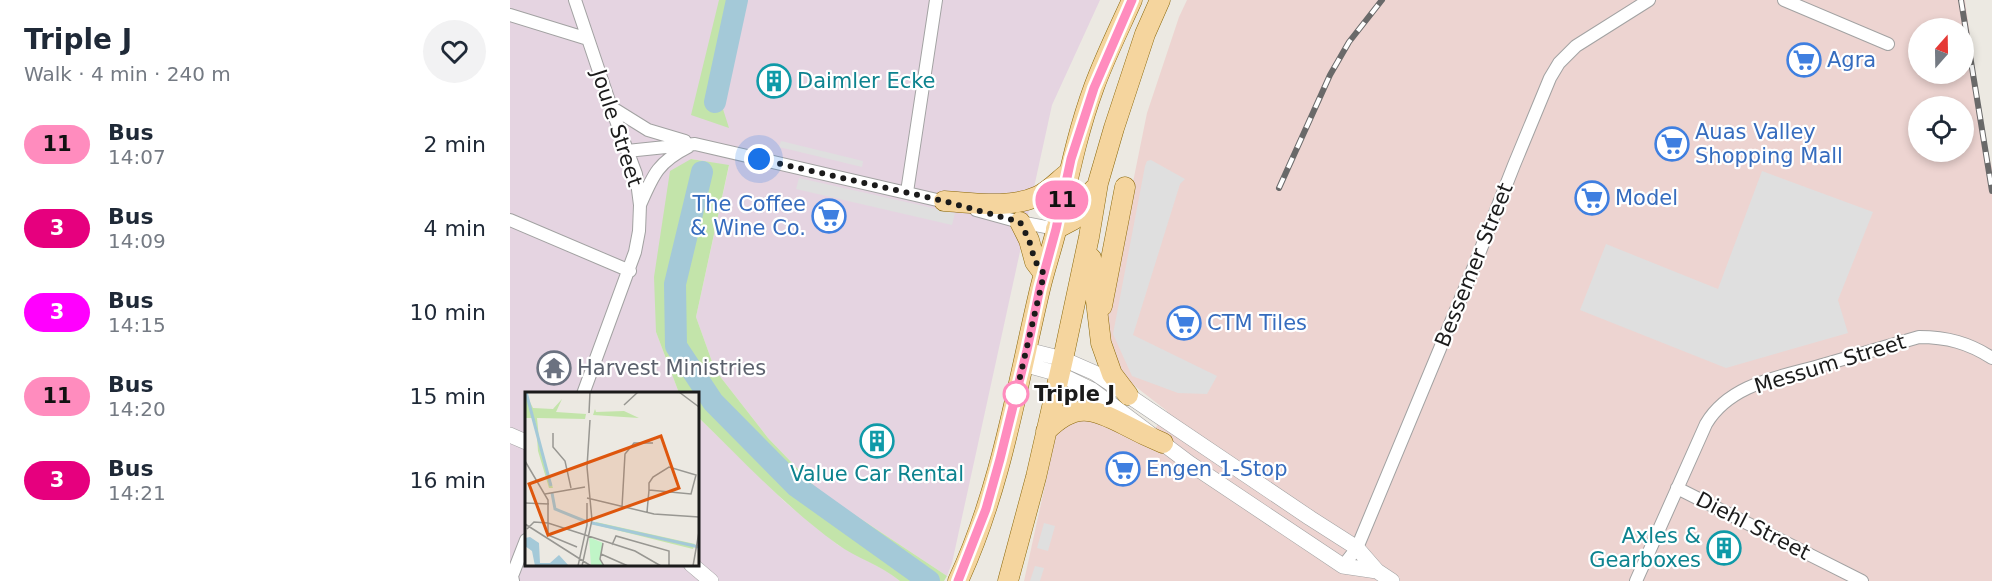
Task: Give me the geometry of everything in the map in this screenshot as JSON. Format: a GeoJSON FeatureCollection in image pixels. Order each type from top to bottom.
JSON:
{"type":"FeatureCollection","features":[{"type":"Feature","properties":{"kind":"main road"},"geometry":{"type":"LineString","coordinates":[[958,581],[986,509],[1025,357],[1068,173],[1101,55],[1132,0]]}},
{"type":"Feature","properties":{"kind":"main road"},"geometry":{"type":"LineString","coordinates":[[1008,581],[1061,367],[1089,237],[1098,183],[1145,34],[1160,0]]}},
{"type":"Feature","properties":{"kind":"main road"},"geometry":{"type":"LineString","coordinates":[[1101,55],[1115,59],[1123,57],[1145,34]]}},
{"type":"Feature","properties":{"kind":"main road"},"geometry":{"type":"LineString","coordinates":[[944,201],[995,204],[1021,202],[1041,195],[1068,173]]}},
{"type":"Feature","properties":{"kind":"main road"},"geometry":{"type":"LineString","coordinates":[[1056,229],[1073,220],[1098,183]]}},
{"type":"Feature","properties":{"kind":"main road"},"geometry":{"type":"LineString","coordinates":[[1098,327],[1125,188]]}},
{"type":"Feature","properties":{"kind":"main road"},"geometry":{"type":"LineString","coordinates":[[1020,222],[1029,240],[1035,261],[1044,274]]}},
{"type":"Feature","properties":{"kind":"main road"},"geometry":{"type":"LineString","coordinates":[[1089,237],[1098,327],[1105,357],[1112,374],[1128,395]]}},
{"type":"Feature","properties":{"kind":"main road"},"geometry":{"type":"LineString","coordinates":[[1046,432],[1065,415],[1078,410],[1089,410],[1103,414],[1164,443]]}},
{"type":"Feature","properties":{"kind":"street","name":"Joule Street"},"geometry":{"type":"LineString","coordinates":[[575,0],[636,174],[640,205],[639,231],[630,271],[582,392]]}},
{"type":"Feature","properties":{"kind":"street"},"geometry":{"type":"LineString","coordinates":[[907,192],[936,0]]}},
{"type":"Feature","properties":{"kind":"street","name":"Bessemer Street"},"geometry":{"type":"LineString","coordinates":[[1343,566],[1357,548],[1472,274],[1550,78],[1559,63],[1576,46],[1649,0]]}},
{"type":"Feature","properties":{"kind":"street"},"geometry":{"type":"LineString","coordinates":[[1784,0],[1888,44]]}},
{"type":"Feature","properties":{"kind":"street"},"geometry":{"type":"LineString","coordinates":[[510,15],[588,39]]}},
{"type":"Feature","properties":{"kind":"street"},"geometry":{"type":"LineString","coordinates":[[611,107],[648,130],[695,144],[907,192],[1020,222],[1056,229]]}},
{"type":"Feature","properties":{"kind":"street"},"geometry":{"type":"LineString","coordinates":[[627,151],[695,144]]}},
{"type":"Feature","properties":{"kind":"street"},"geometry":{"type":"LineString","coordinates":[[640,205],[652,175],[660,166],[669,157],[695,144]]}},
{"type":"Feature","properties":{"kind":"street"},"geometry":{"type":"LineString","coordinates":[[510,220],[630,271]]}},
{"type":"Feature","properties":{"kind":"street","name":"Messum Street"},"geometry":{"type":"LineString","coordinates":[[1636,581],[1706,424],[1714,411],[1728,398],[1771,378],[1919,338],[1939,337],[1962,342],[1992,358]]}},
{"type":"Feature","properties":{"kind":"street"},"geometry":{"type":"LineString","coordinates":[[1025,357],[1095,373],[1357,548],[1377,571],[1392,581]]}},
{"type":"Feature","properties":{"kind":"street"},"geometry":{"type":"LineString","coordinates":[[1061,367],[1198,469],[1343,566],[1377,571]]}},
{"type":"Feature","properties":{"kind":"street"},"geometry":{"type":"LineString","coordinates":[[510,435],[525,442]]}},
{"type":"Feature","properties":{"kind":"street","name":"Diehl Street"},"geometry":{"type":"LineString","coordinates":[[1677,488],[1862,581]]}},
{"type":"Feature","properties":{"kind":"street"},"geometry":{"type":"LineString","coordinates":[[513,581],[512,576],[525,543]]}},
{"type":"Feature","properties":{"kind":"street"},"geometry":{"type":"LineString","coordinates":[[693,566],[711,581]]}},
{"type":"Feature","properties":{"kind":"shaded area"},"geometry":{"type":"Polygon","coordinates":[[[510,0],[1100,0],[1052,105],[952,563],[947,576],[820,492],[768,438],[715,370],[696,317],[729,166],[692,159],[656,332],[679,392],[525,392],[525,566],[699,566],[699,418],[785,502],[838,545],[890,573],[900,581],[510,581],[510,0]]]}},
{"type":"Feature","properties":{"kind":"shaded area"},"geometry":{"type":"Polygon","coordinates":[[[1187,0],[1965,0],[1968,18],[1908,18],[1908,84],[1974,84],[1974,63],[1986,148],[1992,167],[1992,581],[1024,581],[1058,426],[1080,416],[1104,422],[1144,445],[1167,411],[1118,373],[1103,330],[1147,113],[1179,17],[1187,0]]]}},
{"type":"Feature","properties":{"kind":"shaded area"},"geometry":{"type":"Polygon","coordinates":[[[781,141],[863,161],[862,167],[779,147],[781,141]]]}},
{"type":"Feature","properties":{"kind":"shaded area"},"geometry":{"type":"Polygon","coordinates":[[[1151,160],[1185,179],[1180,184],[1133,335],[1217,376],[1207,394],[1178,393],[1132,376],[1113,334],[1145,166],[1147,161],[1151,160]]]}},
{"type":"Feature","properties":{"kind":"shaded area"},"geometry":{"type":"Polygon","coordinates":[[[1762,171],[1873,212],[1838,300],[1848,333],[1726,368],[1580,310],[1606,244],[1718,289],[1762,171]]]}},
{"type":"Feature","properties":{"kind":"shaded area"},"geometry":{"type":"Polygon","coordinates":[[[799,178],[955,213],[952,225],[796,189],[799,178]]]}},
{"type":"Feature","properties":{"kind":"shaded area"},"geometry":{"type":"Polygon","coordinates":[[[1044,523],[1055,526],[1048,551],[1037,548],[1044,523]]]}},
{"type":"Feature","properties":{"kind":"shaded area"},"geometry":{"type":"Polygon","coordinates":[[[1035,566],[1044,568],[1040,581],[1030,581],[1035,566]]]}},
{"type":"Feature","properties":{"kind":"green space"},"geometry":{"type":"Polygon","coordinates":[[[719,0],[747,0],[722,106],[729,128],[691,115],[719,0]]]}},
{"type":"Feature","properties":{"kind":"green space"},"geometry":{"type":"Polygon","coordinates":[[[691,159],[729,165],[696,317],[715,370],[768,438],[820,492],[947,576],[944,581],[900,581],[885,570],[837,544],[782,499],[699,418],[699,392],[679,392],[656,332],[654,277],[670,171],[691,159]]]}},
{"type":"Feature","properties":{"kind":"waterway"},"geometry":{"type":"LineString","coordinates":[[715,102],[737,0]]}},
{"type":"Feature","properties":{"kind":"waterway"},"geometry":{"type":"LineString","coordinates":[[702,172],[675,284],[676,346],[713,402],[796,486],[929,581]]}},
{"type":"Feature","properties":{"kind":"railway"},"geometry":{"type":"LineString","coordinates":[[1279,188],[1330,75],[1349,42],[1382,0]]}},
{"type":"Feature","properties":{"kind":"railway"},"geometry":{"type":"LineString","coordinates":[[1961,0],[1992,191]]}},
{"type":"Feature","properties":{"kind":"bus line","name":"11"},"geometry":{"type":"LineString","coordinates":[[958,581],[986,509],[1000,459],[1079,131],[1106,57],[1132,0]]}},
{"type":"Feature","properties":{"kind":"place","name":"Agra"},"geometry":{"type":"Point","coordinates":[1804,60]}},
{"type":"Feature","properties":{"kind":"place","name":"Daimler Ecke"},"geometry":{"type":"Point","coordinates":[774,81]}},
{"type":"Feature","properties":{"kind":"place","name":"Auas Valley Shopping Mall"},"geometry":{"type":"Point","coordinates":[1672,144]}},
{"type":"Feature","properties":{"kind":"place","name":"Model"},"geometry":{"type":"Point","coordinates":[1592,198]}},
{"type":"Feature","properties":{"kind":"place","name":"The Coffee & Wine Co."},"geometry":{"type":"Point","coordinates":[829,216]}},
{"type":"Feature","properties":{"kind":"place","name":"CTM Tiles"},"geometry":{"type":"Point","coordinates":[1184,323]}},
{"type":"Feature","properties":{"kind":"place","name":"Harvest Ministries"},"geometry":{"type":"Point","coordinates":[554,368]}},
{"type":"Feature","properties":{"kind":"place","name":"Triple J"},"geometry":{"type":"Point","coordinates":[1016,394]}},
{"type":"Feature","properties":{"kind":"place","name":"Value Car Rental"},"geometry":{"type":"Point","coordinates":[877,441]}},
{"type":"Feature","properties":{"kind":"place","name":"Engen 1-Stop"},"geometry":{"type":"Point","coordinates":[1123,469]}},
{"type":"Feature","properties":{"kind":"place","name":"Axles & Gearboxes"},"geometry":{"type":"Point","coordinates":[1724,548]}},
{"type":"Feature","properties":{"kind":"route"},"geometry":{"type":"LineString","coordinates":[[759,159],[944,201],[1020,222],[1029,240],[1035,261],[1044,274],[1016,394]]}}]}
